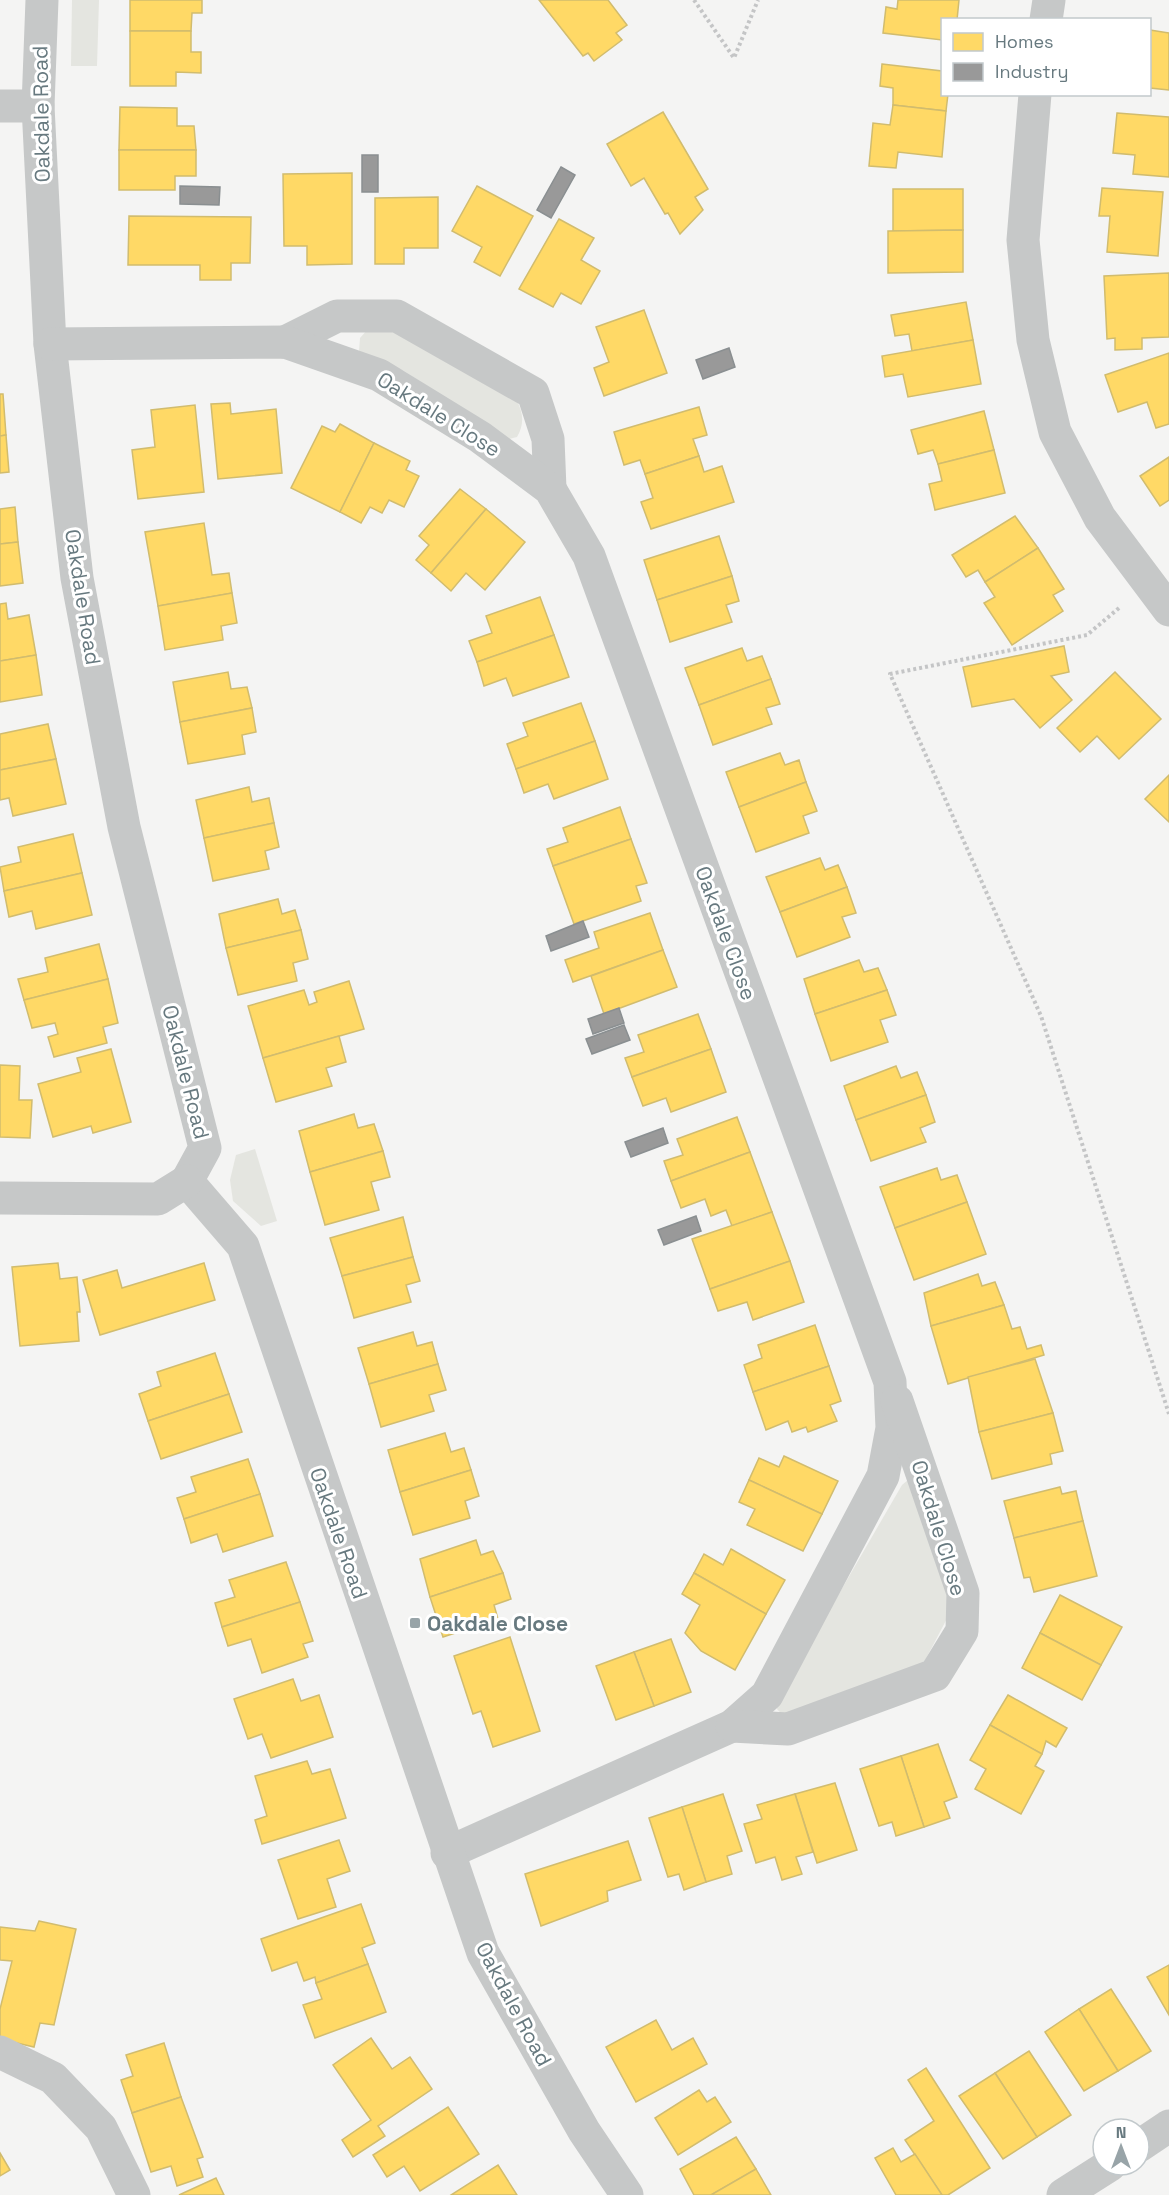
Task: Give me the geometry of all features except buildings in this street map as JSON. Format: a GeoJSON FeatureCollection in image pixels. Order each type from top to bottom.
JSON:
{"type":"FeatureCollection","features":[{"type":"Feature","properties":{"kind":"street","name":"Oakdale Road"},"geometry":{"type":"LineString","coordinates":[[42,0],[38,106],[50,344],[77,578],[124,827],[205,1148],[187,1181],[243,1246],[447,1853],[483,1953],[584,2131],[627,2195]]}},
{"type":"Feature","properties":{"kind":"street"},"geometry":{"type":"LineString","coordinates":[[1046,18],[1049,0]]}},
{"type":"Feature","properties":{"kind":"street"},"geometry":{"type":"LineString","coordinates":[[1035,96],[1023,240],[1033,340],[1055,432],[1100,518],[1169,610]]}},
{"type":"Feature","properties":{"kind":"street"},"geometry":{"type":"LineString","coordinates":[[0,106],[38,106]]}},
{"type":"Feature","properties":{"kind":"street","name":"Oakdale Close"},"geometry":{"type":"LineString","coordinates":[[285,342],[337,316],[397,316],[533,393],[548,439],[550,489]]}},
{"type":"Feature","properties":{"kind":"street","name":"Oakdale Close"},"geometry":{"type":"LineString","coordinates":[[50,344],[285,342],[379,375],[480,436],[550,489],[589,556],[906,1421],[963,1593],[962,1631],[935,1675],[788,1729],[732,1726]]}},
{"type":"Feature","properties":{"kind":"street"},"geometry":{"type":"LineString","coordinates":[[0,1198],[158,1199],[187,1181]]}},
{"type":"Feature","properties":{"kind":"street","name":"Oakdale Close"},"geometry":{"type":"LineString","coordinates":[[447,1853],[732,1726],[767,1695],[883,1476],[892,1428],[890,1382]]}},
{"type":"Feature","properties":{"kind":"street"},"geometry":{"type":"LineString","coordinates":[[0,2052],[53,2078],[101,2128],[134,2195]]}},
{"type":"Feature","properties":{"kind":"street"},"geometry":{"type":"LineString","coordinates":[[1151,2138],[1169,2126]]}},
{"type":"Feature","properties":{"kind":"street"},"geometry":{"type":"LineString","coordinates":[[1064,2195],[1092,2177]]}},
{"type":"Feature","properties":{"kind":"path"},"geometry":{"type":"LineString","coordinates":[[694,0],[734,58],[758,0]]}},
{"type":"Feature","properties":{"kind":"path"},"geometry":{"type":"LineString","coordinates":[[1145,578],[1120,608],[1087,635],[890,674],[1041,1016],[1169,1414]]}},
{"type":"Feature","properties":{"kind":"shaded area"},"geometry":{"type":"Polygon","coordinates":[[[72,0],[99,0],[97,66],[71,66],[72,0]]]}},
{"type":"Feature","properties":{"kind":"shaded area"},"geometry":{"type":"Polygon","coordinates":[[[387,327],[516,399],[522,418],[517,437],[509,439],[404,371],[359,352],[360,338],[368,329],[387,327]]]}},
{"type":"Feature","properties":{"kind":"shaded area"},"geometry":{"type":"Polygon","coordinates":[[[255,1149],[277,1221],[261,1226],[233,1201],[230,1180],[236,1155],[255,1149]]]}},
{"type":"Feature","properties":{"kind":"shaded area"},"geometry":{"type":"Polygon","coordinates":[[[908,1480],[952,1609],[920,1670],[784,1717],[777,1709],[778,1699],[902,1485],[908,1480]]]}},
{"type":"Feature","properties":{"kind":"place","name":"Oakdale Close"},"geometry":{"type":"Point","coordinates":[415,1623]}}]}
